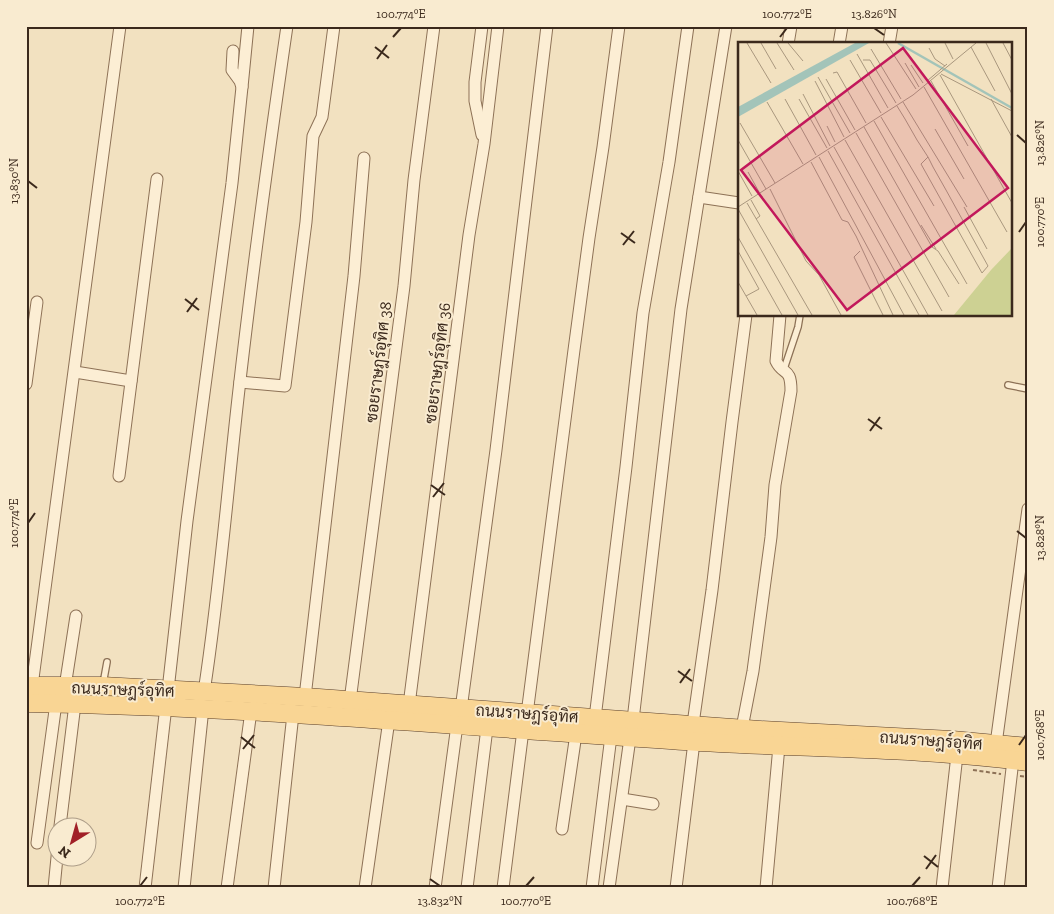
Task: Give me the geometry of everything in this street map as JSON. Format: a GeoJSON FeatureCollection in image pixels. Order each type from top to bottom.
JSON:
{"type":"FeatureCollection","features":[{"type":"Feature","properties":{"kind":"main road","name":"ถนนราษฎร์อุทิศ"},"geometry":{"type":"LineString","coordinates":[[29,686],[102,686],[167,698]]}},
{"type":"Feature","properties":{"kind":"main road","name":"ถนนราษฎร์อุทิศ"},"geometry":{"type":"LineString","coordinates":[[26,703],[75,704],[167,698],[204,700],[305,697],[409,705],[459,717],[487,728],[525,722],[595,718],[693,724],[754,734],[952,740],[1028,747]]}},
{"type":"Feature","properties":{"kind":"main road","name":"ถนนราษฎร์อุทิศ"},"geometry":{"type":"LineString","coordinates":[[204,700],[251,711],[389,720],[459,717],[525,722],[576,734],[694,742],[754,734],[780,746],[957,755],[1020,761]]}},
{"type":"Feature","properties":{"kind":"street"},"geometry":{"type":"LineString","coordinates":[[29,686],[75,372],[120,26]]}},
{"type":"Feature","properties":{"kind":"street"},"geometry":{"type":"LineString","coordinates":[[145,888],[187,521],[232,183],[248,26]]}},
{"type":"Feature","properties":{"kind":"street"},"geometry":{"type":"LineString","coordinates":[[184,888],[240,382],[263,190],[287,26]]}},
{"type":"Feature","properties":{"kind":"street"},"geometry":{"type":"LineString","coordinates":[[240,382],[285,386],[306,222],[313,136],[322,117],[334,26]]}},
{"type":"Feature","properties":{"kind":"street","name":"ซอยราษฎร์อุทิศ 38"},"geometry":{"type":"LineString","coordinates":[[350,701],[404,286],[414,180],[434,26]]}},
{"type":"Feature","properties":{"kind":"street"},"geometry":{"type":"LineString","coordinates":[[482,26],[475,100],[484,144]]}},
{"type":"Feature","properties":{"kind":"street","name":"ซอยราษฎร์อุทิศ 36"},"geometry":{"type":"LineString","coordinates":[[409,705],[469,235],[484,144],[498,26]]}},
{"type":"Feature","properties":{"kind":"street"},"geometry":{"type":"LineString","coordinates":[[435,888],[496,450],[547,26]]}},
{"type":"Feature","properties":{"kind":"street"},"geometry":{"type":"LineString","coordinates":[[503,888],[619,26]]}},
{"type":"Feature","properties":{"kind":"street"},"geometry":{"type":"LineString","coordinates":[[595,718],[643,312],[669,162],[688,26]]}},
{"type":"Feature","properties":{"kind":"street"},"geometry":{"type":"LineString","coordinates":[[633,720],[681,309],[726,26]]}},
{"type":"Feature","properties":{"kind":"street"},"geometry":{"type":"LineString","coordinates":[[788,42],[791,26]]}},
{"type":"Feature","properties":{"kind":"street"},"geometry":{"type":"LineString","coordinates":[[838,42],[842,26]]}},
{"type":"Feature","properties":{"kind":"street"},"geometry":{"type":"LineString","coordinates":[[889,42],[892,26]]}},
{"type":"Feature","properties":{"kind":"street"},"geometry":{"type":"LineString","coordinates":[[233,51],[232,70],[242,87]]}},
{"type":"Feature","properties":{"kind":"street"},"geometry":{"type":"LineString","coordinates":[[305,697],[354,276],[364,158]]}},
{"type":"Feature","properties":{"kind":"street"},"geometry":{"type":"LineString","coordinates":[[119,476],[156,179]]}},
{"type":"Feature","properties":{"kind":"street"},"geometry":{"type":"LineString","coordinates":[[699,197],[738,203]]}},
{"type":"Feature","properties":{"kind":"street"},"geometry":{"type":"LineString","coordinates":[[26,384],[37,302]]}},
{"type":"Feature","properties":{"kind":"street"},"geometry":{"type":"LineString","coordinates":[[693,724],[712,590],[746,316]]}},
{"type":"Feature","properties":{"kind":"street"},"geometry":{"type":"LineString","coordinates":[[754,734],[756,652],[770,546],[775,485],[791,391],[791,380],[788,374],[778,367],[776,361],[780,316]]}},
{"type":"Feature","properties":{"kind":"street"},"geometry":{"type":"LineString","coordinates":[[75,372],[131,381]]}},
{"type":"Feature","properties":{"kind":"street"},"geometry":{"type":"LineString","coordinates":[[996,744],[1028,509]]}},
{"type":"Feature","properties":{"kind":"street"},"geometry":{"type":"LineString","coordinates":[[65,687],[76,616]]}},
{"type":"Feature","properties":{"kind":"street"},"geometry":{"type":"LineString","coordinates":[[38,844],[56,703]]}},
{"type":"Feature","properties":{"kind":"street"},"geometry":{"type":"LineString","coordinates":[[61,816],[75,704]]}},
{"type":"Feature","properties":{"kind":"street"},"geometry":{"type":"LineString","coordinates":[[227,888],[251,711]]}},
{"type":"Feature","properties":{"kind":"street"},"geometry":{"type":"LineString","coordinates":[[274,888],[293,714]]}},
{"type":"Feature","properties":{"kind":"street"},"geometry":{"type":"LineString","coordinates":[[365,888],[389,720]]}},
{"type":"Feature","properties":{"kind":"street"},"geometry":{"type":"LineString","coordinates":[[467,888],[487,728]]}},
{"type":"Feature","properties":{"kind":"street"},"geometry":{"type":"LineString","coordinates":[[562,829],[576,734]]}},
{"type":"Feature","properties":{"kind":"street"},"geometry":{"type":"LineString","coordinates":[[592,888],[611,736]]}},
{"type":"Feature","properties":{"kind":"street"},"geometry":{"type":"LineString","coordinates":[[610,888],[630,738]]}},
{"type":"Feature","properties":{"kind":"street"},"geometry":{"type":"LineString","coordinates":[[676,888],[694,742]]}},
{"type":"Feature","properties":{"kind":"street"},"geometry":{"type":"LineString","coordinates":[[766,888],[780,746]]}},
{"type":"Feature","properties":{"kind":"street"},"geometry":{"type":"LineString","coordinates":[[942,888],[957,755]]}},
{"type":"Feature","properties":{"kind":"street"},"geometry":{"type":"LineString","coordinates":[[998,888],[1020,761]]}},
{"type":"Feature","properties":{"kind":"street"},"geometry":{"type":"LineString","coordinates":[[622,799],[653,804]]}},
{"type":"Feature","properties":{"kind":"street"},"geometry":{"type":"LineString","coordinates":[[54,888],[56,866]]}},
{"type":"Feature","properties":{"kind":"lane"},"geometry":{"type":"LineString","coordinates":[[784,370],[800,316]]}},
{"type":"Feature","properties":{"kind":"lane"},"geometry":{"type":"LineString","coordinates":[[1008,385],[1028,389]]}},
{"type":"Feature","properties":{"kind":"lane"},"geometry":{"type":"LineString","coordinates":[[102,686],[107,662]]}}]}
